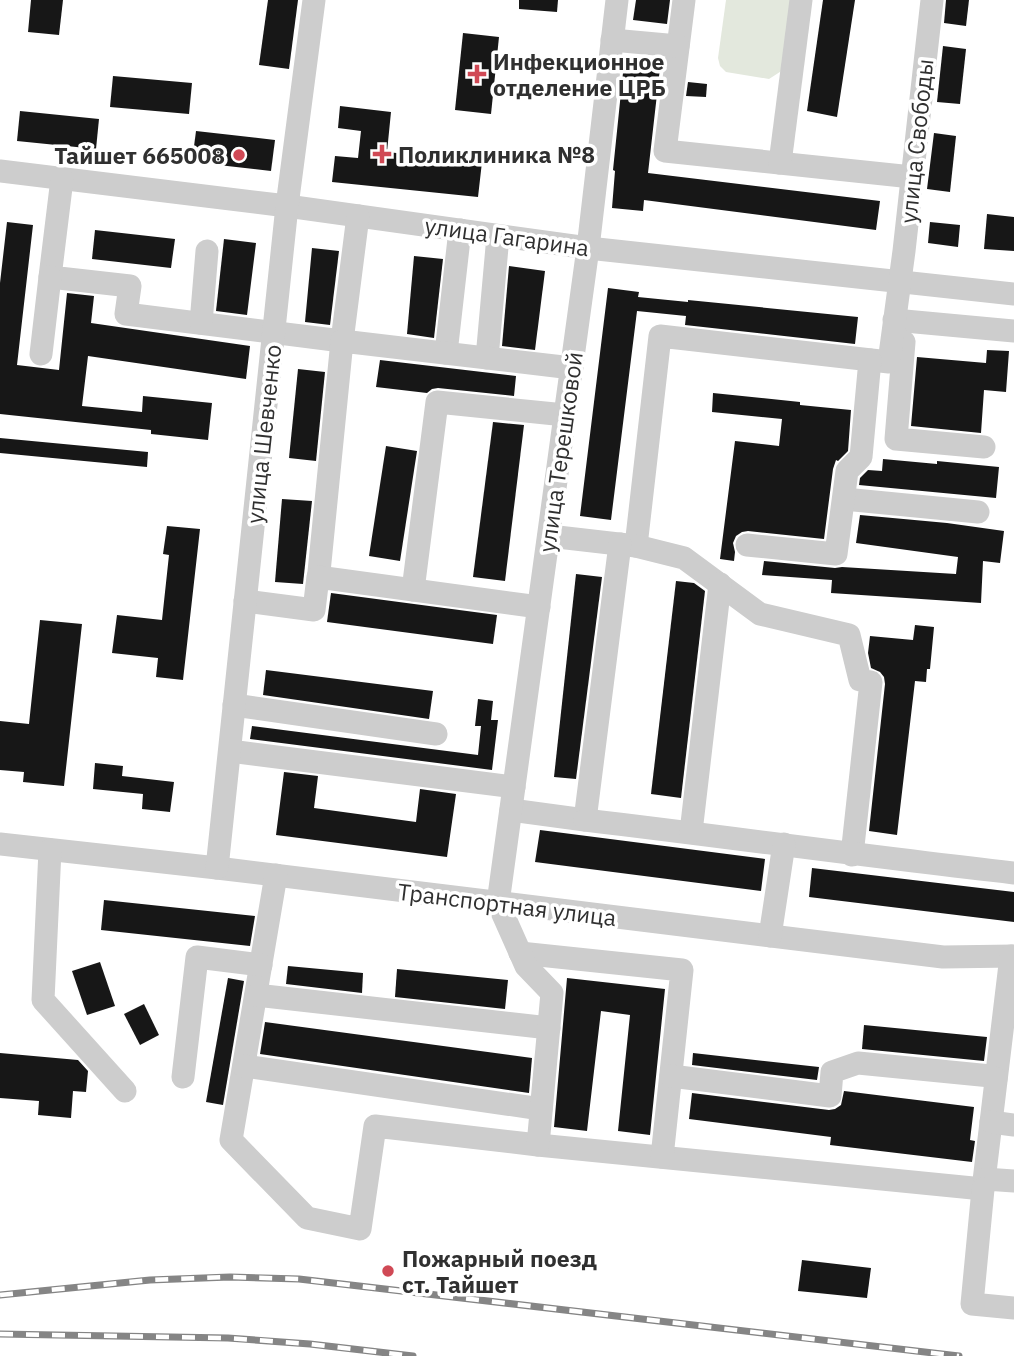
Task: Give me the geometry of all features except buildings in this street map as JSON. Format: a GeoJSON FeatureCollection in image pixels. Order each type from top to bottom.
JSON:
{"type":"FeatureCollection","features":[{"type":"Feature","properties":{"kind":"street","name":"улица Шевченко"},"geometry":{"type":"LineString","coordinates":[[217,868],[287,206],[314,0]]}},
{"type":"Feature","properties":{"kind":"street","name":"улица Терешковой"},"geometry":{"type":"LineString","coordinates":[[498,903],[588,248],[617,0]]}},
{"type":"Feature","properties":{"kind":"street"},"geometry":{"type":"LineString","coordinates":[[684,0],[665,151],[912,177]]}},
{"type":"Feature","properties":{"kind":"street"},"geometry":{"type":"LineString","coordinates":[[780,163],[802,0]]}},
{"type":"Feature","properties":{"kind":"street","name":"улица Свободы"},"geometry":{"type":"LineString","coordinates":[[900,320],[899,282],[932,0]]}},
{"type":"Feature","properties":{"kind":"street"},"geometry":{"type":"LineString","coordinates":[[612,40],[678,46]]}},
{"type":"Feature","properties":{"kind":"street","name":"улица Гагарина"},"geometry":{"type":"LineString","coordinates":[[0,171],[287,206],[588,248],[1014,294]]}},
{"type":"Feature","properties":{"kind":"street"},"geometry":{"type":"LineString","coordinates":[[41,354],[62,179]]}},
{"type":"Feature","properties":{"kind":"street"},"geometry":{"type":"LineString","coordinates":[[245,601],[314,610],[358,216]]}},
{"type":"Feature","properties":{"kind":"street"},"geometry":{"type":"LineString","coordinates":[[446,353],[460,230]]}},
{"type":"Feature","properties":{"kind":"street"},"geometry":{"type":"LineString","coordinates":[[487,358],[498,236]]}},
{"type":"Feature","properties":{"kind":"street"},"geometry":{"type":"LineString","coordinates":[[201,323],[207,251]]}},
{"type":"Feature","properties":{"kind":"street"},"geometry":{"type":"LineString","coordinates":[[50,277],[130,286],[126,314],[572,368]]}},
{"type":"Feature","properties":{"kind":"street"},"geometry":{"type":"LineString","coordinates":[[900,320],[1014,331]]}},
{"type":"Feature","properties":{"kind":"street"},"geometry":{"type":"LineString","coordinates":[[585,820],[660,336],[889,362],[900,320]]}},
{"type":"Feature","properties":{"kind":"street"},"geometry":{"type":"LineString","coordinates":[[900,320],[896,439],[984,447]]}},
{"type":"Feature","properties":{"kind":"street"},"geometry":{"type":"LineString","coordinates":[[747,545],[836,554],[848,471],[861,457],[870,360]]}},
{"type":"Feature","properties":{"kind":"street"},"geometry":{"type":"LineString","coordinates":[[413,590],[437,402],[565,415]]}},
{"type":"Feature","properties":{"kind":"street"},"geometry":{"type":"LineString","coordinates":[[844,499],[978,512]]}},
{"type":"Feature","properties":{"kind":"street"},"geometry":{"type":"LineString","coordinates":[[549,536],[628,545],[684,558],[760,614],[849,635],[860,680],[871,682],[852,855]]}},
{"type":"Feature","properties":{"kind":"street"},"geometry":{"type":"LineString","coordinates":[[318,582],[318,577],[539,607]]}},
{"type":"Feature","properties":{"kind":"street"},"geometry":{"type":"LineString","coordinates":[[691,832],[720,584]]}},
{"type":"Feature","properties":{"kind":"street"},"geometry":{"type":"LineString","coordinates":[[234,705],[436,734]]}},
{"type":"Feature","properties":{"kind":"street"},"geometry":{"type":"LineString","coordinates":[[230,751],[513,799],[585,820],[1014,873]]}},
{"type":"Feature","properties":{"kind":"street","name":"Транспортная улица"},"geometry":{"type":"LineString","coordinates":[[0,844],[943,957],[1013,956]]}},
{"type":"Feature","properties":{"kind":"street"},"geometry":{"type":"LineString","coordinates":[[770,936],[784,844]]}},
{"type":"Feature","properties":{"kind":"street"},"geometry":{"type":"LineString","coordinates":[[50,850],[43,1000],[125,1091]]}},
{"type":"Feature","properties":{"kind":"street"},"geometry":{"type":"LineString","coordinates":[[276,876],[231,1140],[307,1218],[360,1229],[375,1126],[662,1157],[984,1184],[1014,1181]]}},
{"type":"Feature","properties":{"kind":"street"},"geometry":{"type":"LineString","coordinates":[[498,903],[526,966],[552,993],[538,1144]]}},
{"type":"Feature","properties":{"kind":"street"},"geometry":{"type":"LineString","coordinates":[[520,953],[682,970],[662,1157]]}},
{"type":"Feature","properties":{"kind":"street"},"geometry":{"type":"LineString","coordinates":[[1013,956],[996,1079],[1003,1123],[984,1184],[972,1304],[1014,1308]]}},
{"type":"Feature","properties":{"kind":"street"},"geometry":{"type":"LineString","coordinates":[[183,1077],[197,957],[261,965]]}},
{"type":"Feature","properties":{"kind":"street"},"geometry":{"type":"LineString","coordinates":[[256,995],[549,1028]]}},
{"type":"Feature","properties":{"kind":"street"},"geometry":{"type":"LineString","coordinates":[[671,1076],[830,1096],[832,1072],[859,1063],[991,1076],[996,1079]]}},
{"type":"Feature","properties":{"kind":"street"},"geometry":{"type":"LineString","coordinates":[[244,1066],[541,1109]]}},
{"type":"Feature","properties":{"kind":"shaded area"},"geometry":{"type":"Polygon","coordinates":[[[726,0],[793,0],[783,70],[769,79],[726,72],[720,66],[718,58],[726,0]]]}},
{"type":"Feature","properties":{"kind":"railway"},"geometry":{"type":"LineString","coordinates":[[0,1295],[150,1280],[230,1277],[299,1279],[959,1356]]}},
{"type":"Feature","properties":{"kind":"railway"},"geometry":{"type":"LineString","coordinates":[[0,1334],[228,1338],[413,1356]]}},
{"type":"Feature","properties":{"kind":"place","name":"Инфекционное отделение ЦРБ"},"geometry":{"type":"Point","coordinates":[477,74]}},
{"type":"Feature","properties":{"kind":"place","name":"Поликлиника №8"},"geometry":{"type":"Point","coordinates":[382,154]}},
{"type":"Feature","properties":{"kind":"place","name":"Тайшет 665008"},"geometry":{"type":"Point","coordinates":[239,155]}},
{"type":"Feature","properties":{"kind":"place","name":"Пожарный поезд ст. Тайшет"},"geometry":{"type":"Point","coordinates":[388,1271]}}]}
